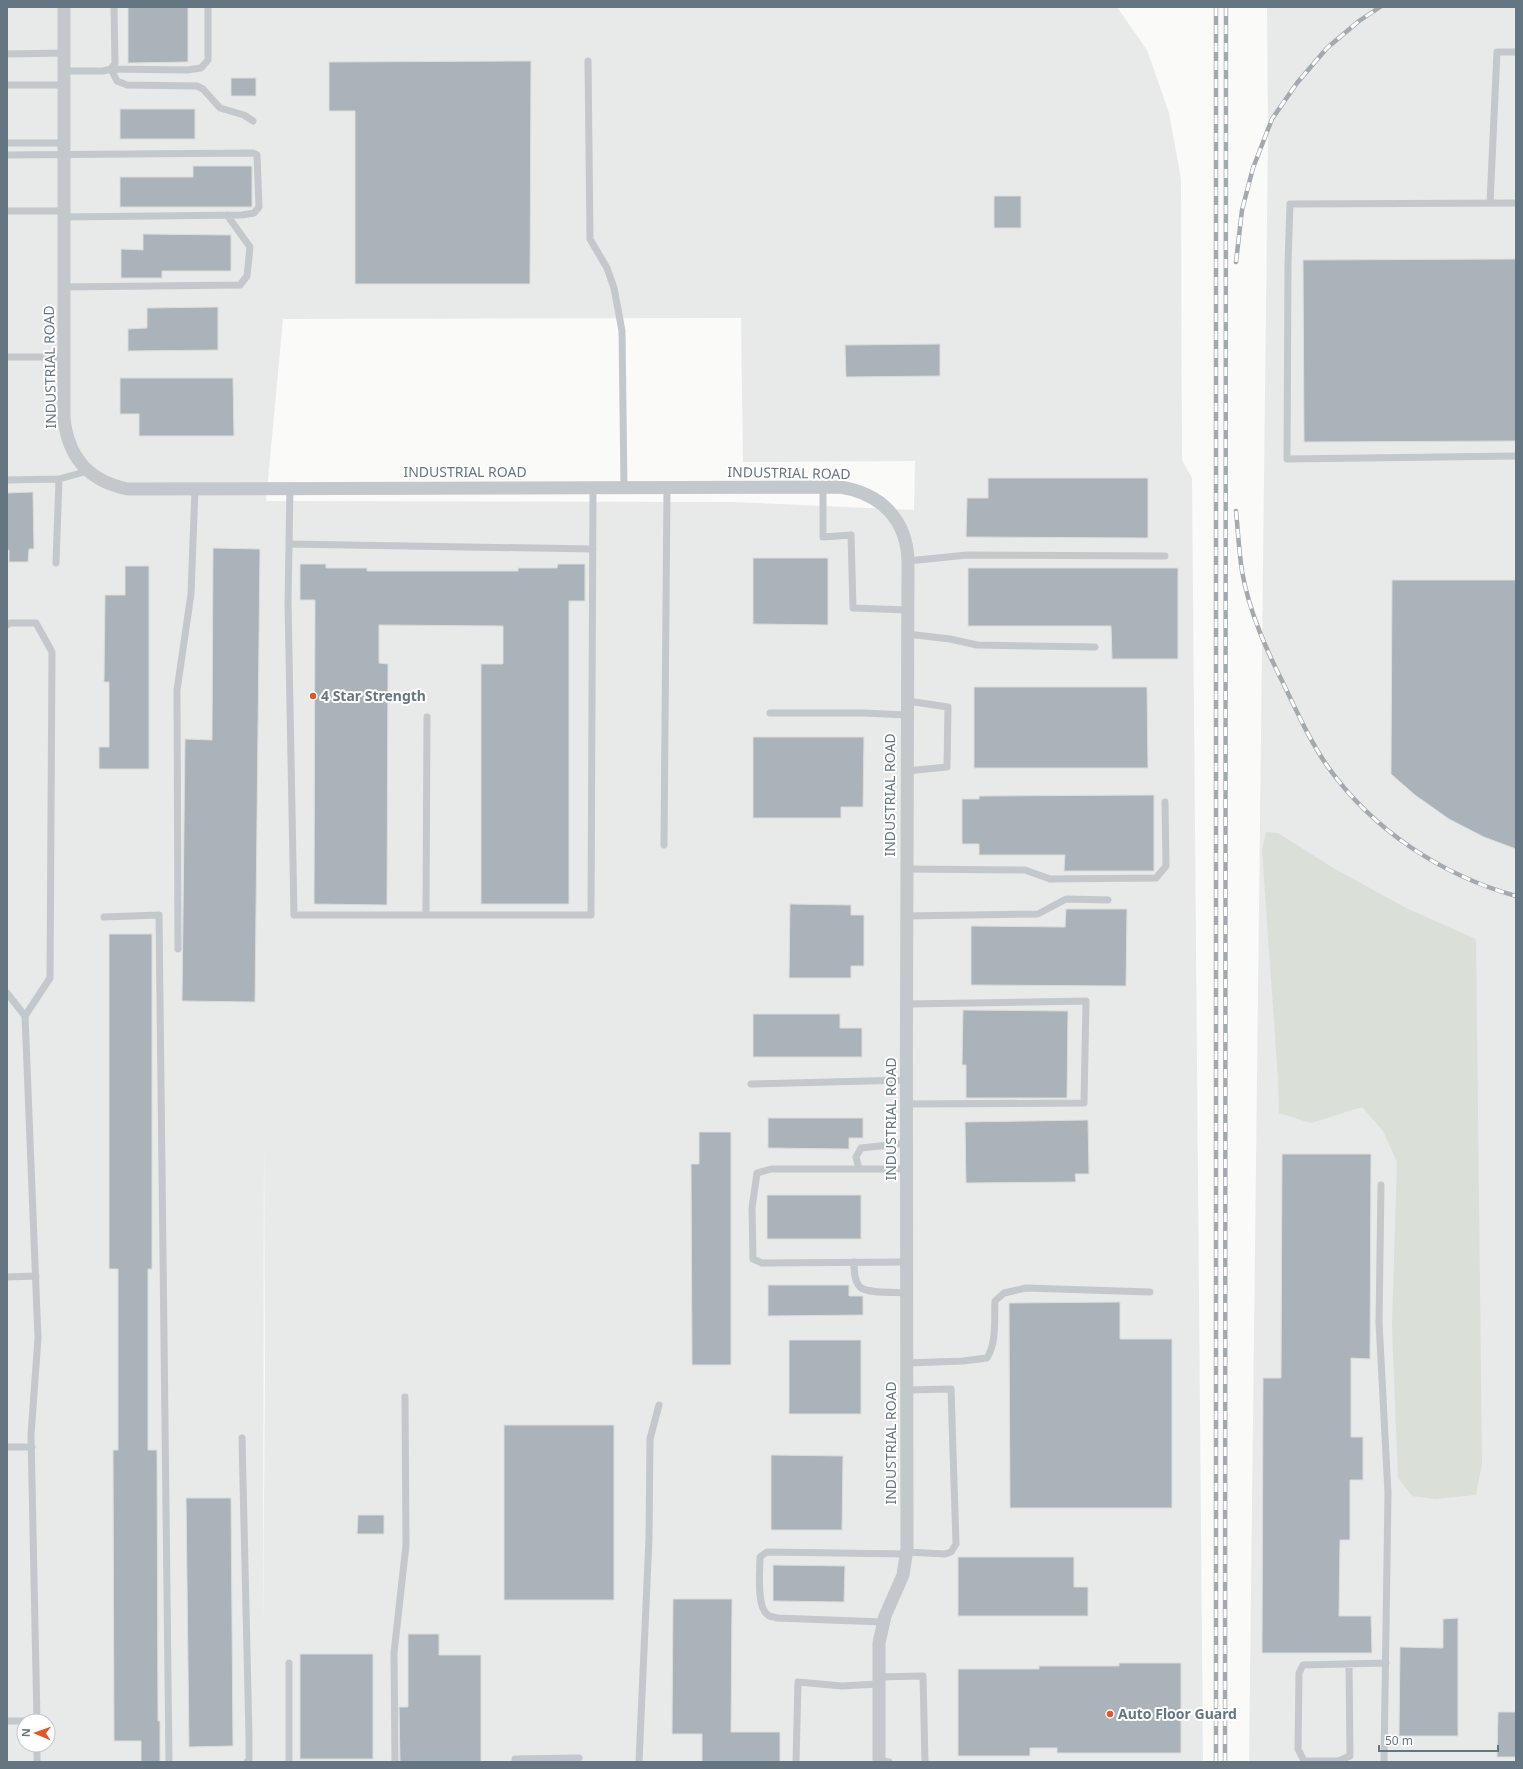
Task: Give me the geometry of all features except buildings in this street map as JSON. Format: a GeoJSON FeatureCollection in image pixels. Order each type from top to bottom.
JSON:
{"type":"FeatureCollection","features":[{"type":"Feature","properties":{"kind":"street","name":"INDUSTRIAL ROAD"},"geometry":{"type":"LineString","coordinates":[[64,7],[64,357],[66,430],[74,454],[88,471],[107,483],[128,489],[823,487],[854,489],[871,496],[886,507],[898,522],[905,538],[908,561],[905,869],[908,1004],[907,1553],[903,1575],[883,1622],[879,1643],[878,1680],[882,1761]]}},
{"type":"Feature","properties":{"kind":"lane"},"geometry":{"type":"LineString","coordinates":[[111,69],[115,63],[114,7]]}},
{"type":"Feature","properties":{"kind":"lane"},"geometry":{"type":"LineString","coordinates":[[64,71],[103,71],[111,69],[187,70],[201,68],[205,66],[208,60],[208,7]]}},
{"type":"Feature","properties":{"kind":"lane"},"geometry":{"type":"LineString","coordinates":[[1490,203],[1497,52],[1516,52]]}},
{"type":"Feature","properties":{"kind":"lane"},"geometry":{"type":"LineString","coordinates":[[7,54],[64,53]]}},
{"type":"Feature","properties":{"kind":"lane"},"geometry":{"type":"LineString","coordinates":[[588,61],[590,239],[609,274],[622,330],[624,488]]}},
{"type":"Feature","properties":{"kind":"lane"},"geometry":{"type":"LineString","coordinates":[[111,69],[117,82],[127,84],[197,86],[202,89],[220,108],[244,114],[253,121]]}},
{"type":"Feature","properties":{"kind":"lane"},"geometry":{"type":"LineString","coordinates":[[7,85],[64,85]]}},
{"type":"Feature","properties":{"kind":"lane"},"geometry":{"type":"LineString","coordinates":[[7,143],[64,149],[253,153],[257,155],[259,206],[254,213],[227,215],[64,214],[7,211]]}},
{"type":"Feature","properties":{"kind":"lane"},"geometry":{"type":"LineString","coordinates":[[7,155],[64,149]]}},
{"type":"Feature","properties":{"kind":"lane"},"geometry":{"type":"LineString","coordinates":[[1516,203],[1290,204],[1288,270],[1287,459],[1516,456]]}},
{"type":"Feature","properties":{"kind":"lane"},"geometry":{"type":"LineString","coordinates":[[64,287],[240,285],[247,276],[250,247],[227,215]]}},
{"type":"Feature","properties":{"kind":"lane"},"geometry":{"type":"LineString","coordinates":[[7,357],[64,357]]}},
{"type":"Feature","properties":{"kind":"lane"},"geometry":{"type":"LineString","coordinates":[[7,480],[59,480],[88,471]]}},
{"type":"Feature","properties":{"kind":"lane"},"geometry":{"type":"LineString","coordinates":[[56,563],[59,480]]}},
{"type":"Feature","properties":{"kind":"lane"},"geometry":{"type":"LineString","coordinates":[[823,487],[823,537],[851,535],[853,608],[908,610]]}},
{"type":"Feature","properties":{"kind":"lane"},"geometry":{"type":"LineString","coordinates":[[178,949],[177,690],[191,594],[195,488]]}},
{"type":"Feature","properties":{"kind":"lane"},"geometry":{"type":"LineString","coordinates":[[290,488],[288,610],[294,915],[591,915],[593,488]]}},
{"type":"Feature","properties":{"kind":"lane"},"geometry":{"type":"LineString","coordinates":[[664,846],[667,488]]}},
{"type":"Feature","properties":{"kind":"lane"},"geometry":{"type":"LineString","coordinates":[[289,544],[593,549]]}},
{"type":"Feature","properties":{"kind":"lane"},"geometry":{"type":"LineString","coordinates":[[908,561],[968,555],[1165,556]]}},
{"type":"Feature","properties":{"kind":"lane"},"geometry":{"type":"LineString","coordinates":[[7,625],[10,623],[36,623],[52,652],[50,978],[24,1016]]}},
{"type":"Feature","properties":{"kind":"lane"},"geometry":{"type":"LineString","coordinates":[[907,634],[950,638],[977,645],[1095,647]]}},
{"type":"Feature","properties":{"kind":"lane"},"geometry":{"type":"LineString","coordinates":[[906,771],[947,767],[948,707],[907,701]]}},
{"type":"Feature","properties":{"kind":"lane"},"geometry":{"type":"LineString","coordinates":[[770,713],[907,715]]}},
{"type":"Feature","properties":{"kind":"lane"},"geometry":{"type":"LineString","coordinates":[[426,915],[427,717]]}},
{"type":"Feature","properties":{"kind":"lane"},"geometry":{"type":"LineString","coordinates":[[905,869],[1025,870],[1050,879],[1156,878],[1166,866],[1165,802]]}},
{"type":"Feature","properties":{"kind":"lane"},"geometry":{"type":"LineString","coordinates":[[906,916],[1038,914],[1066,899],[1108,900]]}},
{"type":"Feature","properties":{"kind":"lane"},"geometry":{"type":"LineString","coordinates":[[104,917],[159,915],[169,1762]]}},
{"type":"Feature","properties":{"kind":"lane"},"geometry":{"type":"LineString","coordinates":[[7,993],[24,1016],[36,1276],[38,1338],[32,1447],[37,1713]]}},
{"type":"Feature","properties":{"kind":"lane"},"geometry":{"type":"LineString","coordinates":[[908,1004],[1086,1001],[1084,1103],[908,1104]]}},
{"type":"Feature","properties":{"kind":"lane"},"geometry":{"type":"LineString","coordinates":[[751,1084],[907,1080]]}},
{"type":"Feature","properties":{"kind":"lane"},"geometry":{"type":"LineString","coordinates":[[860,1169],[856,1157],[861,1148],[908,1143]]}},
{"type":"Feature","properties":{"kind":"lane"},"geometry":{"type":"LineString","coordinates":[[907,1169],[771,1169],[757,1173],[752,1208],[753,1259],[762,1263],[907,1262]]}},
{"type":"Feature","properties":{"kind":"lane"},"geometry":{"type":"LineString","coordinates":[[1381,1185],[1379,1322],[1388,1493],[1384,1762]]}},
{"type":"Feature","properties":{"kind":"lane"},"geometry":{"type":"LineString","coordinates":[[854,1262],[855,1276],[859,1286],[865,1290],[907,1293]]}},
{"type":"Feature","properties":{"kind":"lane"},"geometry":{"type":"LineString","coordinates":[[7,1277],[36,1276]]}},
{"type":"Feature","properties":{"kind":"lane"},"geometry":{"type":"LineString","coordinates":[[907,1363],[963,1361],[987,1358],[992,1350],[994,1342],[995,1301],[1004,1293],[1026,1288],[1150,1292]]}},
{"type":"Feature","properties":{"kind":"lane"},"geometry":{"type":"LineString","coordinates":[[883,1622],[777,1618],[768,1615],[760,1602],[760,1557],[767,1552],[945,1554],[951,1552],[956,1544],[951,1389],[907,1390]]}},
{"type":"Feature","properties":{"kind":"lane"},"geometry":{"type":"LineString","coordinates":[[395,1762],[394,1653],[406,1545],[405,1397]]}},
{"type":"Feature","properties":{"kind":"lane"},"geometry":{"type":"LineString","coordinates":[[639,1762],[649,1538],[650,1439],[659,1405]]}},
{"type":"Feature","properties":{"kind":"lane"},"geometry":{"type":"LineString","coordinates":[[242,1438],[249,1737],[249,1760],[247,1762]]}},
{"type":"Feature","properties":{"kind":"lane"},"geometry":{"type":"LineString","coordinates":[[7,1447],[32,1447]]}},
{"type":"Feature","properties":{"kind":"lane"},"geometry":{"type":"LineString","coordinates":[[1349,1664],[1350,1756],[1338,1761],[1304,1761],[1298,1749],[1299,1673],[1303,1665],[1386,1662]]}},
{"type":"Feature","properties":{"kind":"lane"},"geometry":{"type":"LineString","coordinates":[[289,1663],[289,1762]]}},
{"type":"Feature","properties":{"kind":"lane"},"geometry":{"type":"LineString","coordinates":[[796,1762],[798,1682],[842,1686],[878,1680],[922,1676],[925,1762]]}},
{"type":"Feature","properties":{"kind":"lane"},"geometry":{"type":"LineString","coordinates":[[515,1762],[515,1759],[579,1758]]}},
{"type":"Feature","properties":{"kind":"shaded area"},"geometry":{"type":"Polygon","coordinates":[[[7,7],[1117,7],[1147,50],[1169,113],[1181,179],[1182,460],[1192,478],[1203,1762],[7,1762],[7,7]],[[741,318],[283,319],[266,501],[733,502],[914,510],[915,461],[743,462],[741,318]],[[264,1133],[263,1627],[265,1377],[264,1133]]]}},
{"type":"Feature","properties":{"kind":"shaded area"},"geometry":{"type":"Polygon","coordinates":[[[1267,7],[1516,7],[1516,1762],[1249,1762],[1268,137],[1267,7]]]}},
{"type":"Feature","properties":{"kind":"shaded area"},"geometry":{"type":"Polygon","coordinates":[[[1266,832],[1278,833],[1335,869],[1408,909],[1476,939],[1482,1464],[1476,1495],[1435,1499],[1412,1496],[1398,1478],[1392,1326],[1397,1162],[1383,1131],[1362,1107],[1311,1123],[1279,1113],[1262,850],[1266,832]]]}},
{"type":"Feature","properties":{"kind":"railway"},"geometry":{"type":"LineString","coordinates":[[1216,7],[1216,1762]]}},
{"type":"Feature","properties":{"kind":"railway"},"geometry":{"type":"LineString","coordinates":[[1225,1762],[1226,7]]}},
{"type":"Feature","properties":{"kind":"railway"},"geometry":{"type":"LineString","coordinates":[[1236,262],[1242,210],[1253,168],[1272,119],[1297,83],[1327,48],[1359,21],[1380,7]]}},
{"type":"Feature","properties":{"kind":"railway"},"geometry":{"type":"LineString","coordinates":[[1236,511],[1242,571],[1249,601],[1259,631],[1300,718],[1328,767],[1346,790],[1366,811],[1387,830],[1411,847],[1435,863],[1461,876],[1516,896]]}},
{"type":"Feature","properties":{"kind":"place","name":"4 Star Strength"},"geometry":{"type":"Point","coordinates":[313,696]}},
{"type":"Feature","properties":{"kind":"place","name":"Auto Floor Guard"},"geometry":{"type":"Point","coordinates":[1110,1714]}}]}
